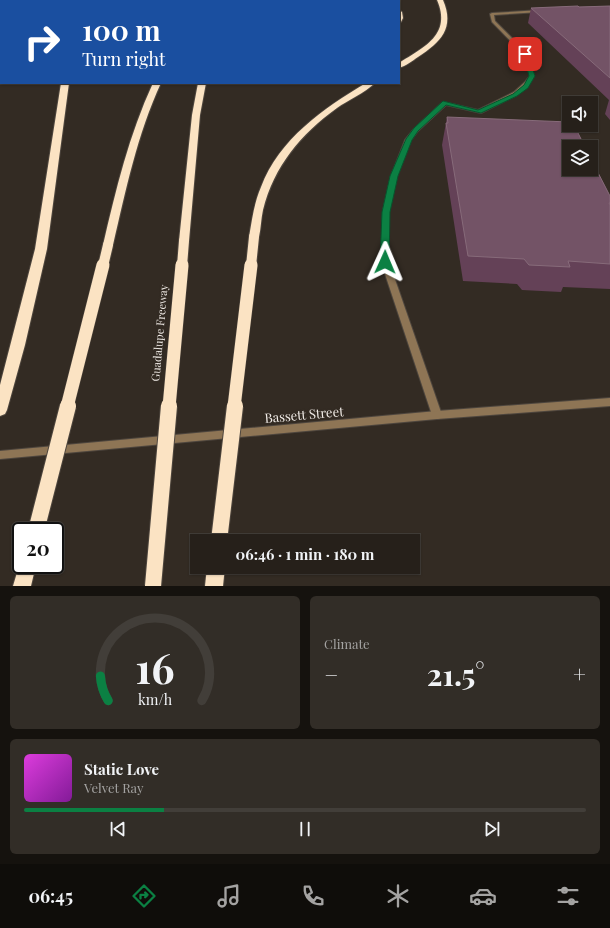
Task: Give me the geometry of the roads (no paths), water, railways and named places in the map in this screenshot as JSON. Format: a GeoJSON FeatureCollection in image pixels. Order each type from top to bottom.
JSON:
{"type":"FeatureCollection","features":[{"type":"Feature","properties":{"kind":"highway"},"geometry":{"type":"LineString","coordinates":[[400,65],[433,42],[441,33],[445,21],[445,12],[440,0]]}},
{"type":"Feature","properties":{"kind":"highway"},"geometry":{"type":"LineString","coordinates":[[0,410],[18,346],[41,249],[65,84]]}},
{"type":"Feature","properties":{"kind":"highway"},"geometry":{"type":"LineString","coordinates":[[38,522],[129,157],[141,120],[157,84]]}},
{"type":"Feature","properties":{"kind":"highway","name":"Guadalupe Freeway"},"geometry":{"type":"LineString","coordinates":[[153,586],[195,121],[202,84]]}},
{"type":"Feature","properties":{"kind":"highway"},"geometry":{"type":"LineString","coordinates":[[220,534],[254,237],[259,206],[270,177],[286,150],[313,121],[339,102],[369,84]]}},
{"type":"Feature","properties":{"kind":"highway"},"geometry":{"type":"LineString","coordinates":[[22,586],[25,574]]}},
{"type":"Feature","properties":{"kind":"highway"},"geometry":{"type":"LineString","coordinates":[[214,586],[215,574]]}},
{"type":"Feature","properties":{"kind":"street"},"geometry":{"type":"LineString","coordinates":[[437,415],[385,262],[386,212],[394,176],[408,140],[416,130],[445,102],[479,112],[515,95],[526,86],[532,76],[525,54],[493,21],[492,14],[546,11]]}},
{"type":"Feature","properties":{"kind":"street","name":"Bassett Street"},"geometry":{"type":"LineString","coordinates":[[0,455],[437,415],[610,402]]}}]}
